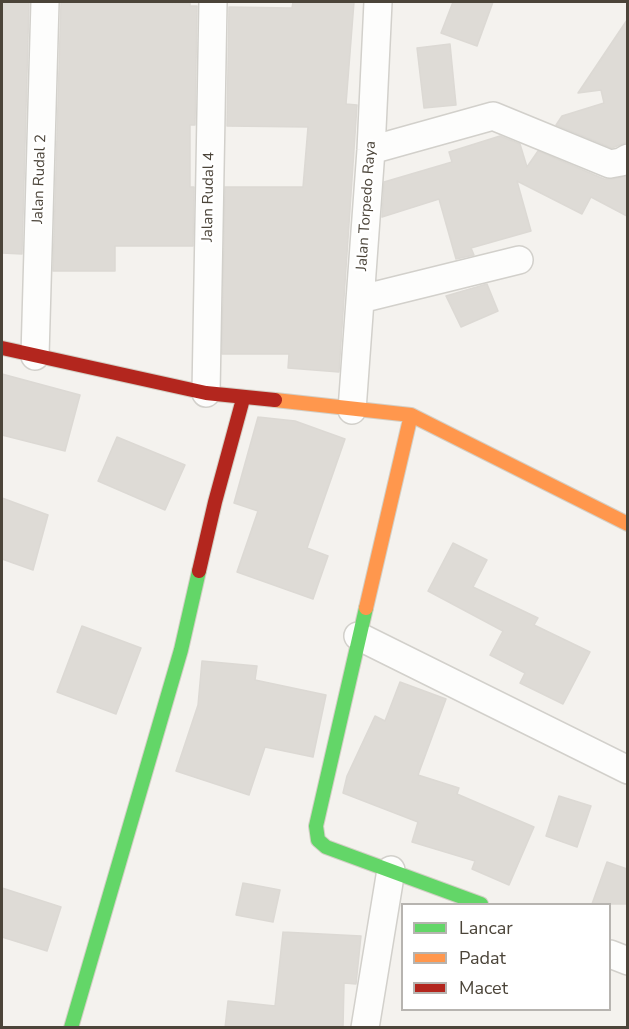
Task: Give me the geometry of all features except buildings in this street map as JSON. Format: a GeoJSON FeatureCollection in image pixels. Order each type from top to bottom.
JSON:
{"type":"FeatureCollection","features":[{"type":"Feature","properties":{"kind":"street","name":"Jalan Rudal 2"},"geometry":{"type":"LineString","coordinates":[[35,356],[45,2]]}},
{"type":"Feature","properties":{"kind":"street","name":"Jalan Rudal 4"},"geometry":{"type":"LineString","coordinates":[[206,393],[213,2]]}},
{"type":"Feature","properties":{"kind":"street","name":"Jalan Torpedo Raya"},"geometry":{"type":"LineString","coordinates":[[352,410],[371,150],[378,2]]}},
{"type":"Feature","properties":{"kind":"street"},"geometry":{"type":"LineString","coordinates":[[371,150],[493,116],[610,164],[627,158]]}},
{"type":"Feature","properties":{"kind":"street"},"geometry":{"type":"LineString","coordinates":[[361,300],[519,260]]}},
{"type":"Feature","properties":{"kind":"street"},"geometry":{"type":"LineString","coordinates":[[2,348],[206,393],[243,399],[411,415],[627,524]]}},
{"type":"Feature","properties":{"kind":"street"},"geometry":{"type":"LineString","coordinates":[[71,1028],[181,650],[215,502],[243,399]]}},
{"type":"Feature","properties":{"kind":"street"},"geometry":{"type":"LineString","coordinates":[[411,415],[358,636],[316,826],[318,840],[326,847],[478,903]]}},
{"type":"Feature","properties":{"kind":"street"},"geometry":{"type":"LineString","coordinates":[[358,636],[627,770]]}},
{"type":"Feature","properties":{"kind":"street"},"geometry":{"type":"LineString","coordinates":[[365,1028],[391,870]]}},
{"type":"Feature","properties":{"kind":"street"},"geometry":{"type":"LineString","coordinates":[[611,955],[627,961]]}},
{"type":"Feature","properties":{"kind":"traffic: fast"},"geometry":{"type":"LineString","coordinates":[[71,1028],[181,650],[199,571]]}},
{"type":"Feature","properties":{"kind":"traffic: fast"},"geometry":{"type":"LineString","coordinates":[[366,608],[316,826],[318,840],[326,847],[478,903]]}},
{"type":"Feature","properties":{"kind":"traffic: slow"},"geometry":{"type":"LineString","coordinates":[[275,400],[411,415],[628,524]]}},
{"type":"Feature","properties":{"kind":"traffic: slow"},"geometry":{"type":"LineString","coordinates":[[366,608],[411,415]]}},
{"type":"Feature","properties":{"kind":"traffic: jam"},"geometry":{"type":"LineString","coordinates":[[2,348],[206,393],[275,400]]}},
{"type":"Feature","properties":{"kind":"traffic: jam"},"geometry":{"type":"LineString","coordinates":[[199,571],[243,399]]}}]}
